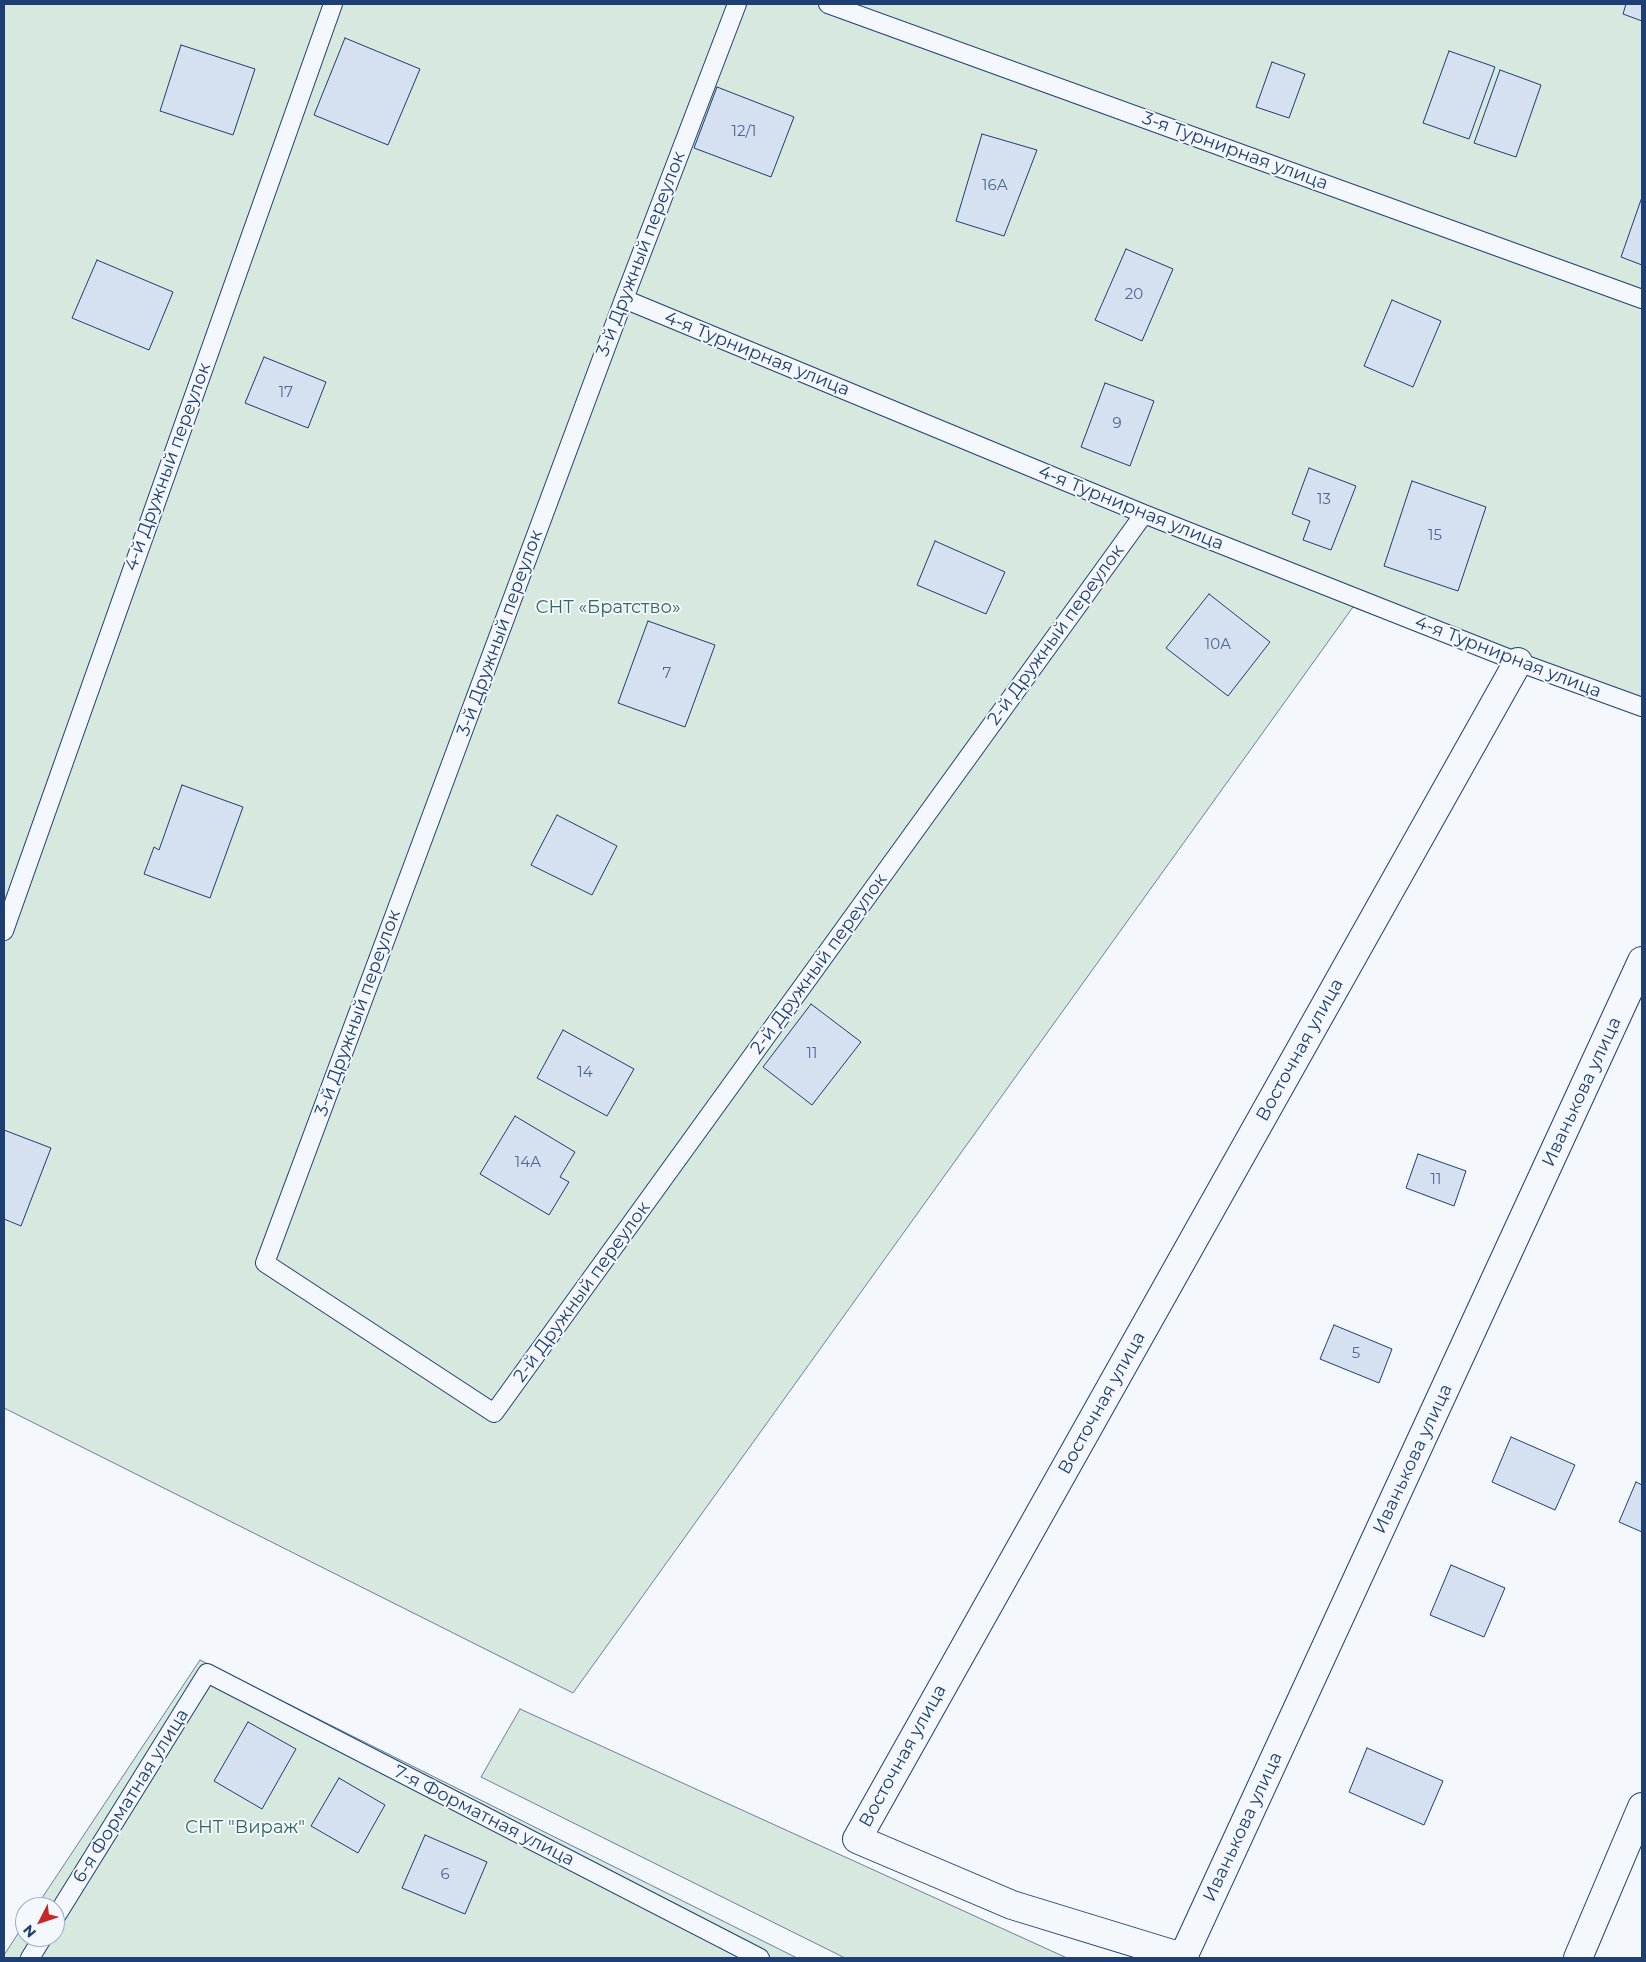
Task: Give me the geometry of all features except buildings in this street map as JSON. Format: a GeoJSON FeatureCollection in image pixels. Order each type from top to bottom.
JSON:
{"type":"FeatureCollection","features":[{"type":"Feature","properties":{"kind":"street","name":"Восточная улица"},"geometry":{"type":"LineString","coordinates":[[1184,1958],[1012,1905],[857,1839],[1518,662]]}},
{"type":"Feature","properties":{"kind":"street","name":"Иванькова улица"},"geometry":{"type":"LineString","coordinates":[[1184,1958],[1642,961]]}},
{"type":"Feature","properties":{"kind":"street"},"geometry":{"type":"LineString","coordinates":[[1578,1958],[1642,1807]]}},
{"type":"Feature","properties":{"kind":"lane","name":"4-й Дружный переулок"},"geometry":{"type":"LineString","coordinates":[[4,931],[333,4]]}},
{"type":"Feature","properties":{"kind":"lane","name":"3-й Дружный переулок"},"geometry":{"type":"LineString","coordinates":[[494,1413],[265,1263],[624,299],[737,4]]}},
{"type":"Feature","properties":{"kind":"lane","name":"3-я Турнирная улица"},"geometry":{"type":"LineString","coordinates":[[828,4],[1642,299]]}},
{"type":"Feature","properties":{"kind":"lane","name":"4-я Турнирная улица"},"geometry":{"type":"LineString","coordinates":[[624,299],[1144,514],[1518,662],[1642,707]]}},
{"type":"Feature","properties":{"kind":"lane","name":"2-й Дружный переулок"},"geometry":{"type":"LineString","coordinates":[[494,1413],[1144,514]]}},
{"type":"Feature","properties":{"kind":"lane","name":"6-я Форматная улица"},"geometry":{"type":"LineString","coordinates":[[65,1902],[207,1673]]}},
{"type":"Feature","properties":{"kind":"lane","name":"7-я Форматная улица"},"geometry":{"type":"LineString","coordinates":[[207,1673],[760,1958]]}},
{"type":"Feature","properties":{"kind":"lane"},"geometry":{"type":"LineString","coordinates":[[30,1958],[37,1947]]}},
{"type":"Feature","properties":{"kind":"green space","name":"СНТ «Братство»"},"geometry":{"type":"Polygon","coordinates":[[[4,4],[1642,4],[1642,714],[1353,607],[573,1693],[4,1408],[4,4]]]}},
{"type":"Feature","properties":{"kind":"green space","name":"СНТ \"Вираж\""},"geometry":{"type":"Polygon","coordinates":[[[200,1660],[797,1958],[4,1958],[15,1938],[15,1947],[65,1947],[65,1897],[43,1897],[200,1660]]]}},
{"type":"Feature","properties":{"kind":"green space"},"geometry":{"type":"Polygon","coordinates":[[[520,1709],[1067,1958],[845,1958],[481,1777],[520,1709]]]}}]}
